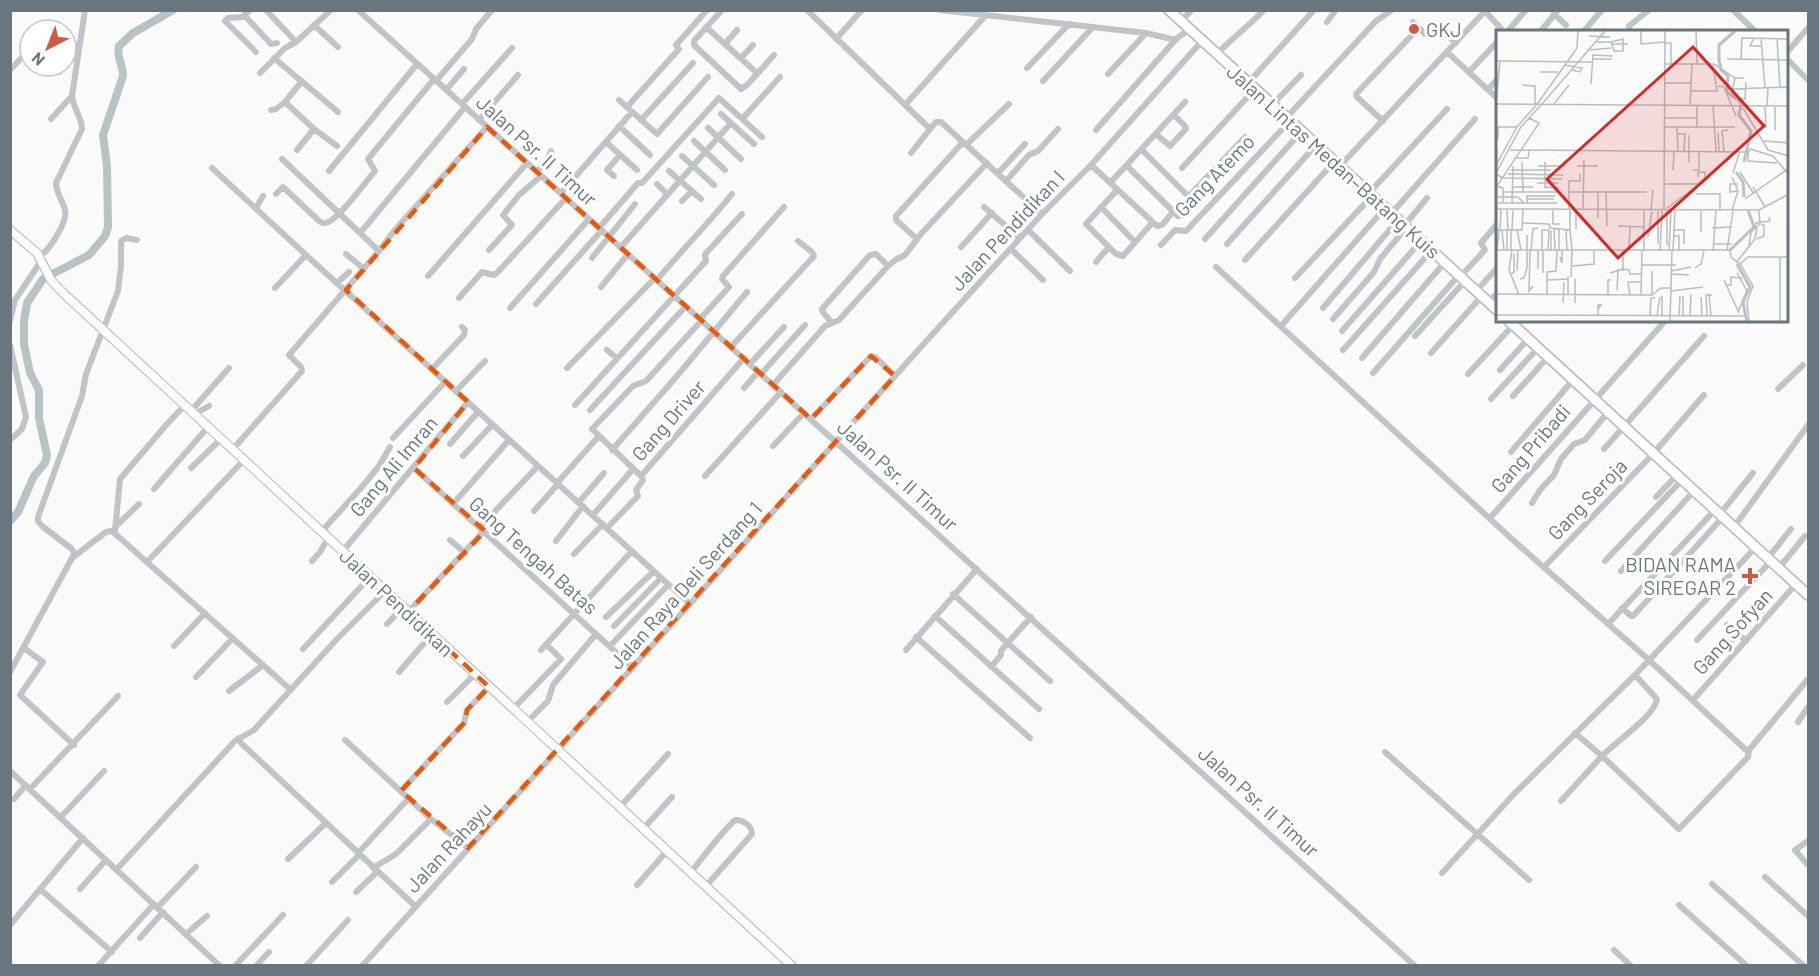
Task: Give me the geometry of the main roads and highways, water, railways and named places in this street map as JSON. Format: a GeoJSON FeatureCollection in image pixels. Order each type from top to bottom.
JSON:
{"type":"FeatureCollection","features":[{"type":"Feature","properties":{"kind":"highway","name":"Jalan Lintas Medan–Batang Kuis"},"geometry":{"type":"LineString","coordinates":[[1169,10],[1181,21],[1189,36],[1217,54],[1496,309]]}},
{"type":"Feature","properties":{"kind":"highway"},"geometry":{"type":"LineString","coordinates":[[1513,322],[1528,339],[1719,514],[1804,588]]}},
{"type":"Feature","properties":{"kind":"main road","name":"Jalan Pendidikan"},"geometry":{"type":"LineString","coordinates":[[10,230],[40,259],[44,271],[51,280],[104,330],[792,966]]}},
{"type":"Feature","properties":{"kind":"waterway"},"geometry":{"type":"LineString","coordinates":[[10,521],[18,512],[34,476],[45,463],[47,455],[39,418],[39,390],[30,373],[24,344],[27,303],[43,279],[89,255],[105,236],[108,227],[107,166],[103,135],[123,76],[118,54],[119,46],[133,33],[173,10]]}},
{"type":"Feature","properties":{"kind":"place","name":"GKJ"},"geometry":{"type":"Point","coordinates":[1414,29]}},
{"type":"Feature","properties":{"kind":"place","name":"BIDAN RAMA SIREGAR 2"},"geometry":{"type":"Point","coordinates":[1750,576]}}]}
